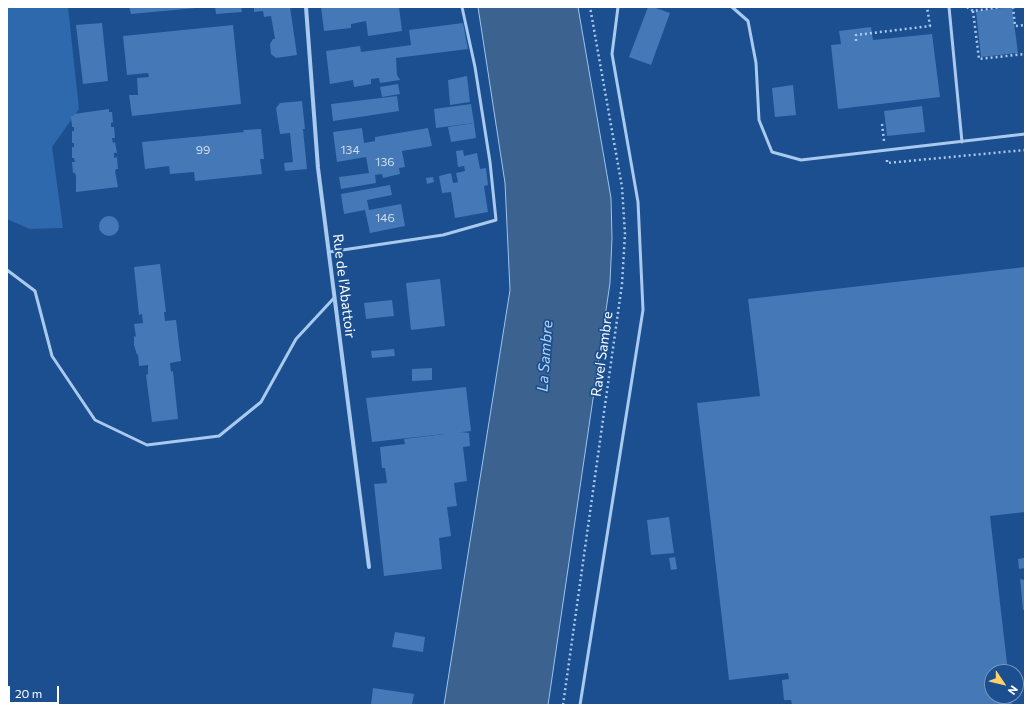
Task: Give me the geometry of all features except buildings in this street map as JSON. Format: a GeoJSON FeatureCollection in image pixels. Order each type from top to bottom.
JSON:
{"type":"FeatureCollection","features":[{"type":"Feature","properties":{"kind":"street","name":"Rue de l'Abattoir"},"geometry":{"type":"LineString","coordinates":[[306,7],[318,168],[369,567]]}},
{"type":"Feature","properties":{"kind":"lane"},"geometry":{"type":"LineString","coordinates":[[329,252],[443,235],[496,220],[490,162],[475,67],[462,7]]}},
{"type":"Feature","properties":{"kind":"lane"},"geometry":{"type":"LineString","coordinates":[[580,705],[643,310],[638,202],[612,54],[618,7]]}},
{"type":"Feature","properties":{"kind":"lane"},"geometry":{"type":"LineString","coordinates":[[732,7],[748,21],[756,63],[759,120],[772,152],[801,160],[1025,134]]}},
{"type":"Feature","properties":{"kind":"lane"},"geometry":{"type":"LineString","coordinates":[[949,7],[962,142]]}},
{"type":"Feature","properties":{"kind":"lane"},"geometry":{"type":"LineString","coordinates":[[7,270],[35,291],[52,356],[95,420],[147,445],[219,436],[261,402],[296,339],[334,298]]}},
{"type":"Feature","properties":{"kind":"path","name":"Ravel Sambre"},"geometry":{"type":"LineString","coordinates":[[563,705],[622,284],[625,234],[622,187],[590,7]]}},
{"type":"Feature","properties":{"kind":"path"},"geometry":{"type":"LineString","coordinates":[[856,41],[856,35],[930,26],[927,7]]}},
{"type":"Feature","properties":{"kind":"path"},"geometry":{"type":"LineString","coordinates":[[967,7],[973,11],[1001,7]]}},
{"type":"Feature","properties":{"kind":"path"},"geometry":{"type":"LineString","coordinates":[[1013,7],[1015,26],[1025,25]]}},
{"type":"Feature","properties":{"kind":"path"},"geometry":{"type":"LineString","coordinates":[[973,11],[979,59],[1025,54]]}},
{"type":"Feature","properties":{"kind":"shaded area"},"geometry":{"type":"Polygon","coordinates":[[[7,7],[68,7],[79,109],[52,147],[63,228],[30,229],[7,218],[7,7]]]}},
{"type":"Feature","properties":{"kind":"water","name":"La Sambre"},"geometry":{"type":"Polygon","coordinates":[[[478,7],[578,7],[611,198],[612,238],[610,283],[548,705],[444,705],[510,290],[505,183],[478,7]]]}}]}
